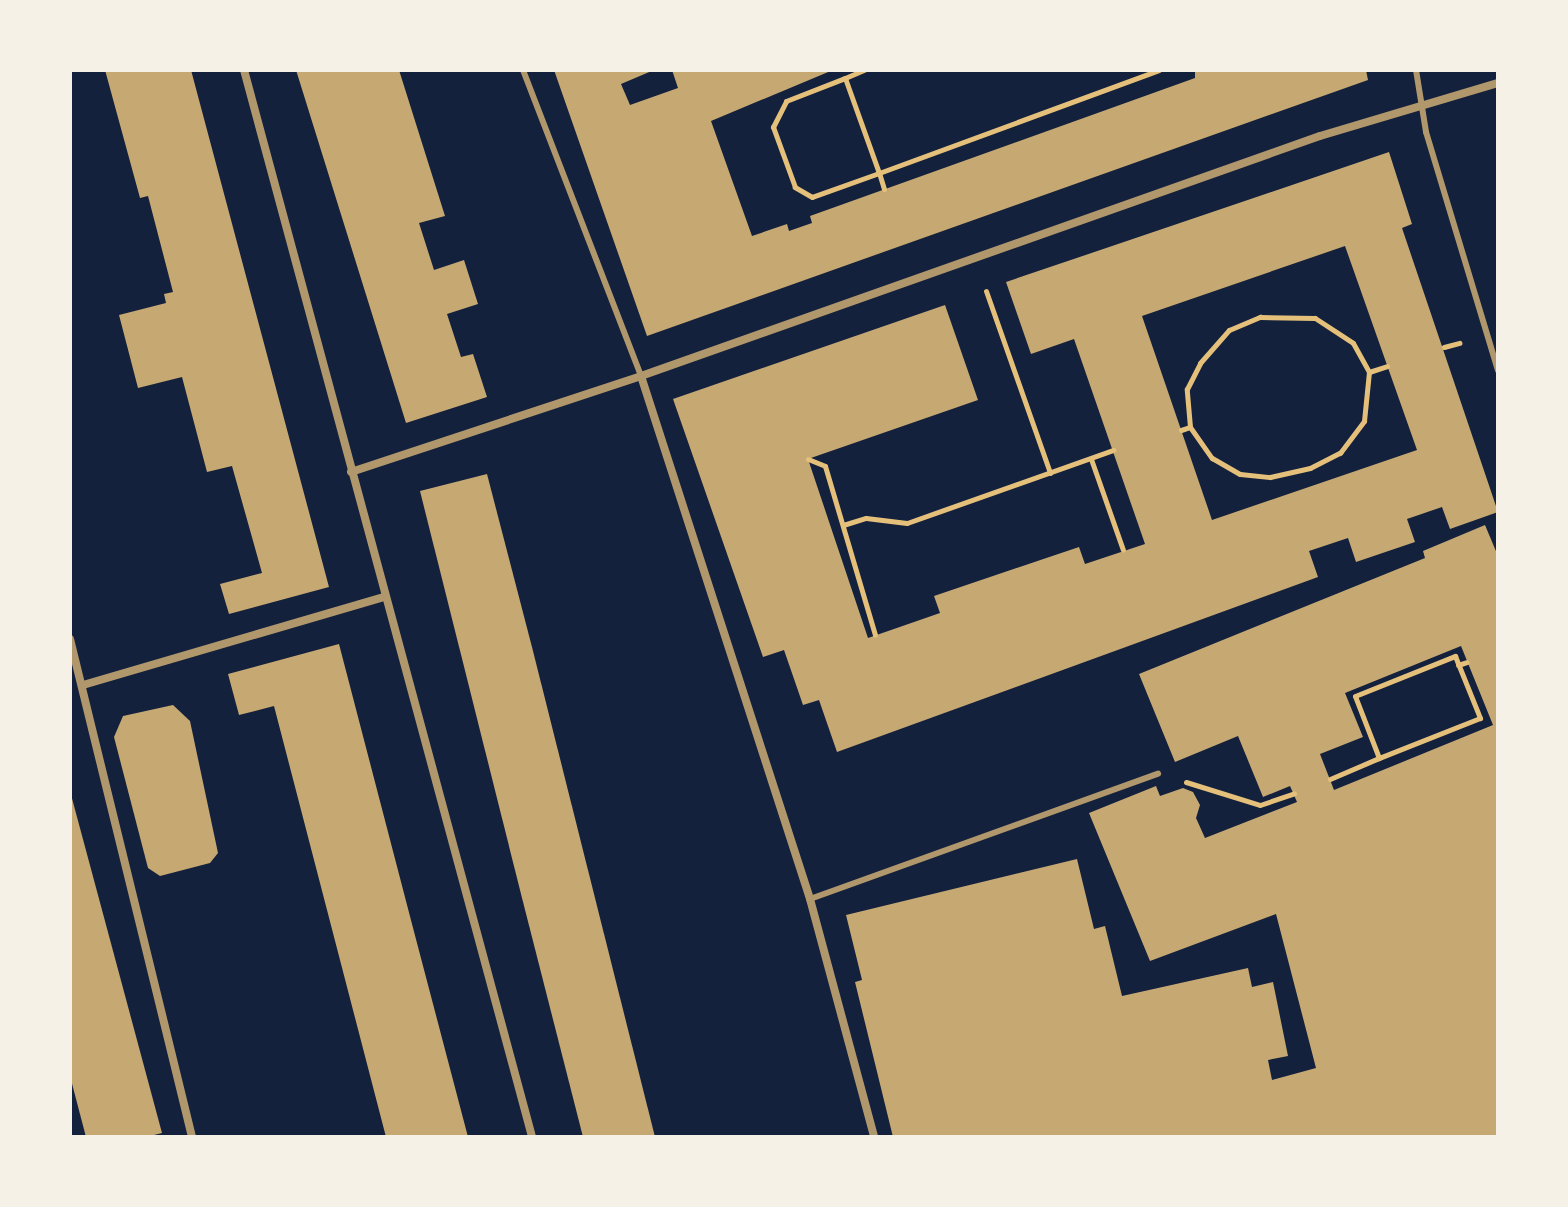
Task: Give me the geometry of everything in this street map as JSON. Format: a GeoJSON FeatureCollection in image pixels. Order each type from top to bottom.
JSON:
{"type":"FeatureCollection","features":[{"type":"Feature","properties":{"kind":"street"},"geometry":{"type":"LineString","coordinates":[[244,70],[532,1137]]}},
{"type":"Feature","properties":{"kind":"street"},"geometry":{"type":"LineString","coordinates":[[351,472],[641,376],[1320,136],[1498,83]]}},
{"type":"Feature","properties":{"kind":"street"},"geometry":{"type":"LineString","coordinates":[[641,376],[810,899],[874,1137]]}},
{"type":"Feature","properties":{"kind":"street"},"geometry":{"type":"LineString","coordinates":[[83,685],[384,597]]}},
{"type":"Feature","properties":{"kind":"street"},"geometry":{"type":"LineString","coordinates":[[70,639],[192,1137]]}},
{"type":"Feature","properties":{"kind":"lane"},"geometry":{"type":"LineString","coordinates":[[523,70],[641,376]]}},
{"type":"Feature","properties":{"kind":"lane"},"geometry":{"type":"LineString","coordinates":[[1416,70],[1421,105],[1498,370]]}},
{"type":"Feature","properties":{"kind":"lane"},"geometry":{"type":"LineString","coordinates":[[810,899],[1158,774]]}},
{"type":"Feature","properties":{"kind":"path"},"geometry":{"type":"LineString","coordinates":[[864,70],[786,101],[773,127],[795,187],[812,197],[1159,70]]}},
{"type":"Feature","properties":{"kind":"path"},"geometry":{"type":"LineString","coordinates":[[845,78],[884,189]]}},
{"type":"Feature","properties":{"kind":"path"},"geometry":{"type":"LineString","coordinates":[[986,291],[1050,473]]}},
{"type":"Feature","properties":{"kind":"path"},"geometry":{"type":"LineString","coordinates":[[1307,315],[1331,325],[1353,343],[1369,372],[1364,421],[1340,453],[1310,468],[1270,477],[1240,474],[1212,458],[1190,427],[1187,389],[1200,363],[1229,330],[1260,317],[1307,315]]}},
{"type":"Feature","properties":{"kind":"path"},"geometry":{"type":"LineString","coordinates":[[1369,372],[1387,366]]}},
{"type":"Feature","properties":{"kind":"path"},"geometry":{"type":"LineString","coordinates":[[1181,430],[1190,427]]}},
{"type":"Feature","properties":{"kind":"path"},"geometry":{"type":"LineString","coordinates":[[843,525],[866,518],[907,523],[1113,450]]}},
{"type":"Feature","properties":{"kind":"path"},"geometry":{"type":"LineString","coordinates":[[808,459],[825,466],[875,635]]}},
{"type":"Feature","properties":{"kind":"path"},"geometry":{"type":"LineString","coordinates":[[1091,459],[1123,550]]}},
{"type":"Feature","properties":{"kind":"path"},"geometry":{"type":"LineString","coordinates":[[1330,779],[1480,718],[1455,656],[1355,696],[1379,758]]}},
{"type":"Feature","properties":{"kind":"path"},"geometry":{"type":"LineString","coordinates":[[1458,665],[1467,662]]}},
{"type":"Feature","properties":{"kind":"path"},"geometry":{"type":"LineString","coordinates":[[1158,774],[1260,805],[1294,793]]}},
{"type":"Feature","properties":{"kind":"building"},"geometry":{"type":"Polygon","coordinates":[[[105,70],[191,70],[329,587],[229,614],[220,584],[262,573],[232,466],[207,472],[182,377],[138,388],[119,315],[166,303],[164,294],[173,292],[148,196],[140,198],[105,70]]]}},
{"type":"Feature","properties":{"kind":"building"},"geometry":{"type":"Polygon","coordinates":[[[296,70],[399,70],[445,216],[419,223],[434,270],[464,260],[478,304],[447,314],[461,357],[473,354],[487,397],[406,423],[296,70]]]}},
{"type":"Feature","properties":{"kind":"building"},"geometry":{"type":"Polygon","coordinates":[[[554,70],[654,70],[621,84],[630,105],[678,88],[672,70],[833,70],[711,121],[752,236],[787,224],[789,231],[812,223],[810,216],[1195,78],[1195,70],[1366,70],[1368,80],[647,336],[554,70]]]}},
{"type":"Feature","properties":{"kind":"building"},"geometry":{"type":"Polygon","coordinates":[[[1389,152],[1412,224],[1402,228],[1498,512],[1450,529],[1442,507],[1407,519],[1415,542],[1356,562],[1348,538],[1309,551],[1318,577],[837,752],[819,700],[803,705],[784,650],[763,657],[673,399],[945,305],[978,400],[808,459],[868,638],[940,613],[934,596],[1079,547],[1085,564],[1145,544],[1074,339],[1031,354],[1006,282],[1389,152]],[[1345,246],[1142,316],[1212,520],[1417,450],[1345,246]]]}},
{"type":"Feature","properties":{"kind":"building"},"geometry":{"type":"Polygon","coordinates":[[[487,474],[655,1137],[583,1137],[521,894],[420,491],[487,474]]]}},
{"type":"Feature","properties":{"kind":"building"},"geometry":{"type":"Polygon","coordinates":[[[1485,525],[1498,556],[1498,1137],[893,1137],[855,982],[862,980],[846,915],[1077,859],[1094,929],[1105,926],[1122,996],[1248,968],[1252,987],[1273,982],[1288,1056],[1268,1060],[1272,1080],[1316,1068],[1276,914],[1150,961],[1089,813],[1156,786],[1160,796],[1183,788],[1193,792],[1200,805],[1196,818],[1205,838],[1297,802],[1290,786],[1263,797],[1238,736],[1175,762],[1139,674],[1425,558],[1423,551],[1485,525]],[[1461,646],[1345,693],[1363,737],[1320,754],[1334,790],[1493,725],[1461,646]]]}},
{"type":"Feature","properties":{"kind":"building"},"geometry":{"type":"Polygon","coordinates":[[[339,644],[468,1137],[386,1137],[274,706],[239,715],[228,674],[339,644]]]}},
{"type":"Feature","properties":{"kind":"building"},"geometry":{"type":"Polygon","coordinates":[[[173,705],[190,721],[218,853],[210,863],[160,876],[148,868],[114,737],[123,716],[173,705]]]}},
{"type":"Feature","properties":{"kind":"building"},"geometry":{"type":"Polygon","coordinates":[[[70,791],[162,1133],[146,1137],[86,1137],[70,1076],[70,791]]]}}]}
